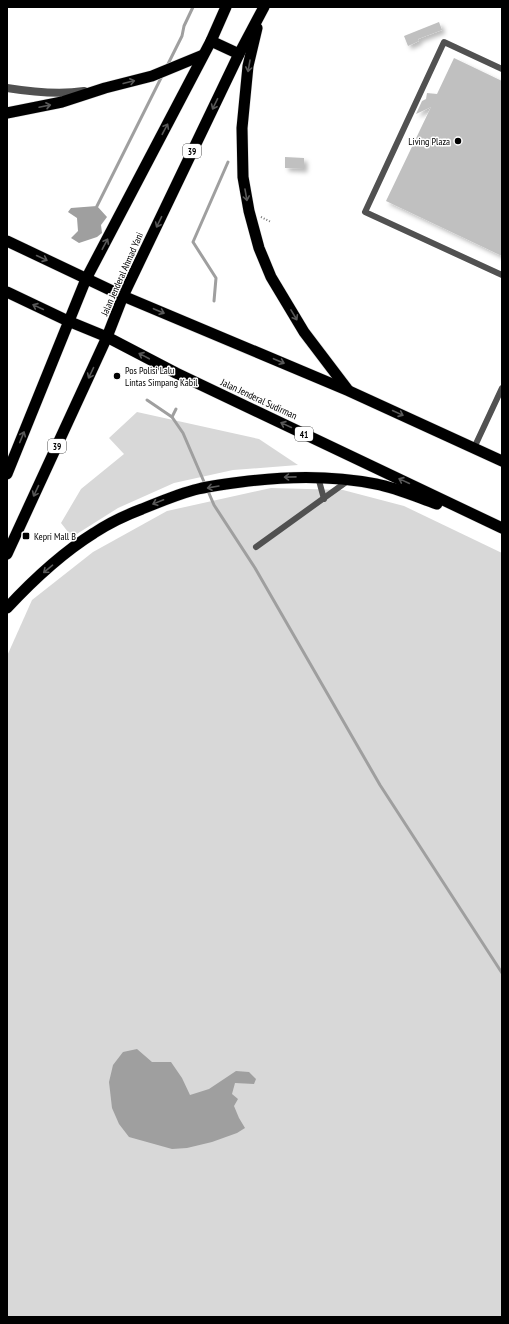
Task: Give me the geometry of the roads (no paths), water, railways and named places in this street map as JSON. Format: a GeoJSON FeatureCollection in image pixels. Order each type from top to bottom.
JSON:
{"type":"FeatureCollection","features":[{"type":"Feature","properties":{"kind":"highway"},"geometry":{"type":"LineString","coordinates":[[7,474],[86,279],[211,41],[226,7]]}},
{"type":"Feature","properties":{"kind":"highway"},"geometry":{"type":"LineString","coordinates":[[262,11],[248,66],[242,128],[243,177],[249,211],[259,248],[271,277],[304,332],[349,390]]}},
{"type":"Feature","properties":{"kind":"highway","name":"Jalan Jenderal Ahmad Yani"},"geometry":{"type":"LineString","coordinates":[[7,554],[107,337],[123,296],[239,54],[262,11]]}},
{"type":"Feature","properties":{"kind":"highway"},"geometry":{"type":"LineString","coordinates":[[211,41],[239,54]]}},
{"type":"Feature","properties":{"kind":"highway"},"geometry":{"type":"LineString","coordinates":[[7,113],[62,102],[105,88],[152,76],[203,55]]}},
{"type":"Feature","properties":{"kind":"highway"},"geometry":{"type":"LineString","coordinates":[[7,241],[123,296],[349,390],[502,461]]}},
{"type":"Feature","properties":{"kind":"highway","name":"Jalan Jenderal Sudirman"},"geometry":{"type":"LineString","coordinates":[[7,292],[68,321],[107,337],[176,373],[502,528]]}},
{"type":"Feature","properties":{"kind":"highway"},"geometry":{"type":"LineString","coordinates":[[7,608],[67,552],[94,532],[124,516],[171,497],[195,490],[231,483],[274,478],[318,477],[378,484],[419,497],[502,531]]}},
{"type":"Feature","properties":{"kind":"street"},"geometry":{"type":"LineString","coordinates":[[7,88],[57,93],[73,93],[105,88]]}},
{"type":"Feature","properties":{"kind":"lane"},"geometry":{"type":"LineString","coordinates":[[502,69],[444,42],[365,212],[502,275]]}},
{"type":"Feature","properties":{"kind":"lane"},"geometry":{"type":"LineString","coordinates":[[474,448],[502,388]]}},
{"type":"Feature","properties":{"kind":"lane"},"geometry":{"type":"LineString","coordinates":[[318,477],[324,499]]}},
{"type":"Feature","properties":{"kind":"lane"},"geometry":{"type":"LineString","coordinates":[[256,547],[349,480]]}},
{"type":"Feature","properties":{"kind":"waterway"},"geometry":{"type":"LineString","coordinates":[[167,66],[182,36],[184,26],[193,7]]}},
{"type":"Feature","properties":{"kind":"waterway"},"geometry":{"type":"LineString","coordinates":[[97,206],[162,76]]}},
{"type":"Feature","properties":{"kind":"waterway"},"geometry":{"type":"LineString","coordinates":[[214,301],[216,278],[193,242],[228,162]]}},
{"type":"Feature","properties":{"kind":"waterway"},"geometry":{"type":"LineString","coordinates":[[147,400],[172,417],[183,433],[214,505],[255,568],[380,785],[502,973]]}},
{"type":"Feature","properties":{"kind":"waterway"},"geometry":{"type":"LineString","coordinates":[[172,417],[176,409]]}},
{"type":"Feature","properties":{"kind":"place","name":"Living Plaza"},"geometry":{"type":"Point","coordinates":[458,141]}},
{"type":"Feature","properties":{"kind":"place","name":"Pos Polisi Lalu Lintas Simpang Kabil"},"geometry":{"type":"Point","coordinates":[117,376]}},
{"type":"Feature","properties":{"kind":"place","name":"Kepri Mall B"},"geometry":{"type":"Point","coordinates":[26,536]}}]}
